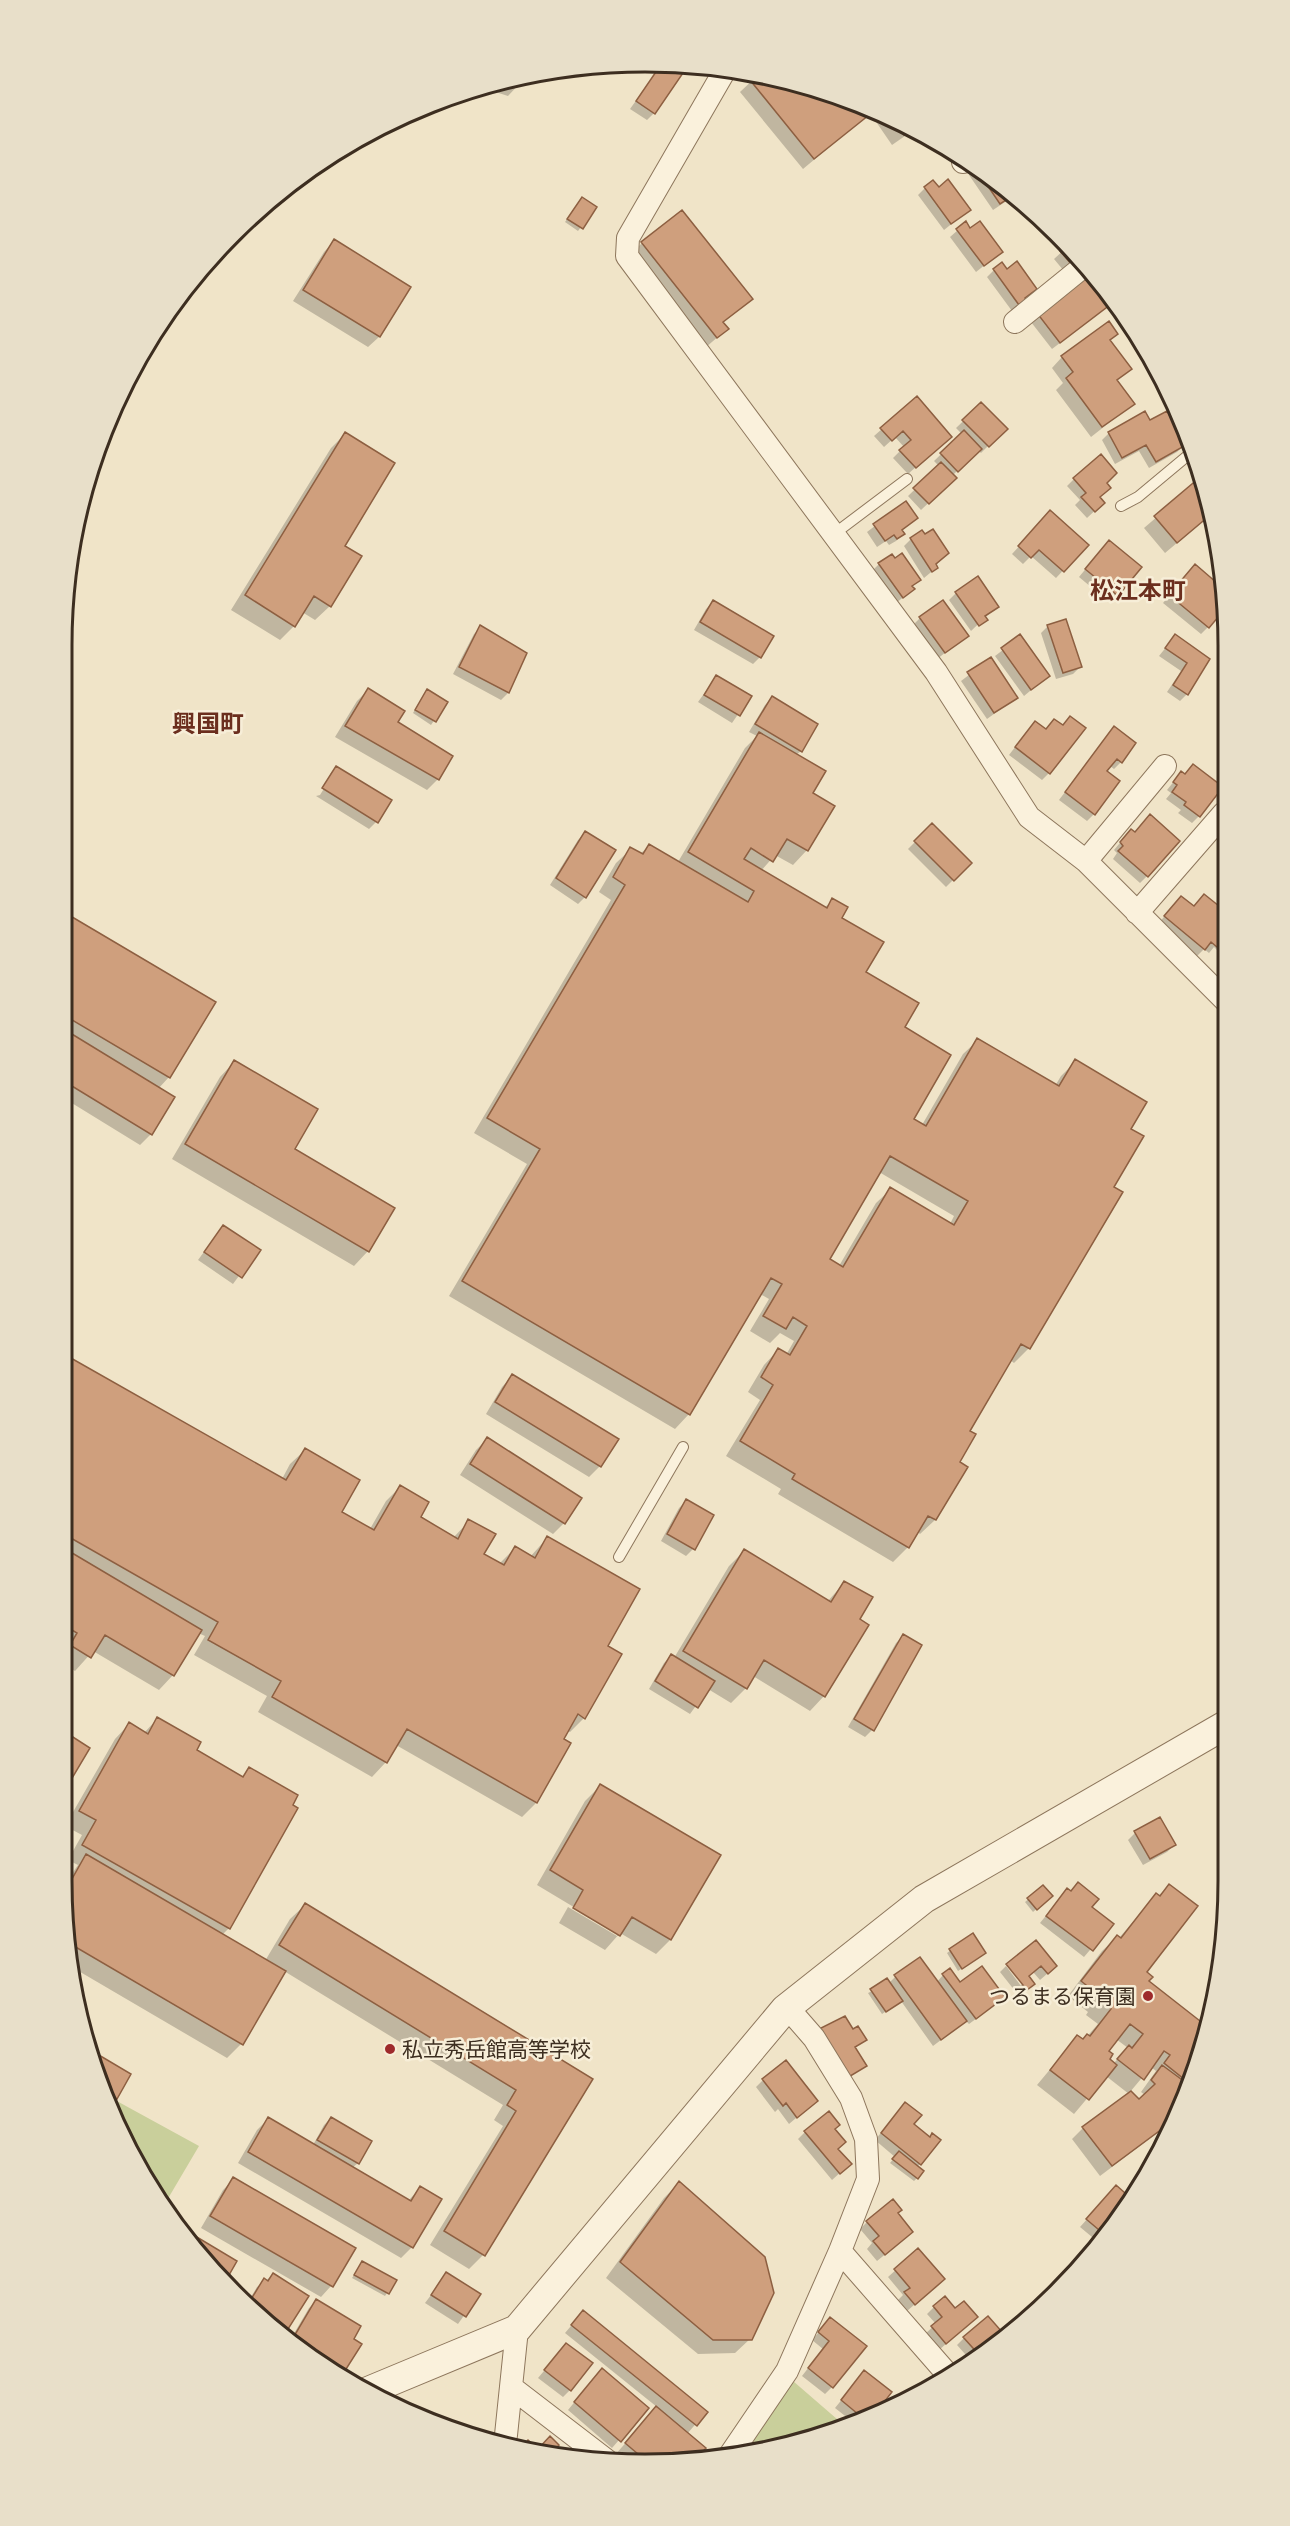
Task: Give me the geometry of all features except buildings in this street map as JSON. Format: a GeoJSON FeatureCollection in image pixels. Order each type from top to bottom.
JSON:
{"type":"FeatureCollection","features":[{"type":"Feature","properties":{"kind":"street"},"geometry":{"type":"LineString","coordinates":[[721,77],[628,238],[627,256],[936,672],[1029,817],[1086,861],[1218,993]]}},
{"type":"Feature","properties":{"kind":"street"},"geometry":{"type":"LineString","coordinates":[[1015,322],[1079,270]]}},
{"type":"Feature","properties":{"kind":"street"},"geometry":{"type":"LineString","coordinates":[[1086,861],[1165,766]]}},
{"type":"Feature","properties":{"kind":"street"},"geometry":{"type":"LineString","coordinates":[[1137,913],[1218,820]]}},
{"type":"Feature","properties":{"kind":"street"},"geometry":{"type":"LineString","coordinates":[[377,2387],[517,2329],[787,2007],[924,1899],[1218,1729]]}},
{"type":"Feature","properties":{"kind":"street"},"geometry":{"type":"LineString","coordinates":[[736,2446],[788,2371],[840,2251],[867,2179],[866,2139],[851,2098],[814,2038],[787,2007]]}},
{"type":"Feature","properties":{"kind":"street"},"geometry":{"type":"LineString","coordinates":[[840,2251],[944,2370]]}},
{"type":"Feature","properties":{"kind":"street"},"geometry":{"type":"LineString","coordinates":[[506,2436],[517,2329]]}},
{"type":"Feature","properties":{"kind":"street"},"geometry":{"type":"LineString","coordinates":[[511,2387],[595,2452]]}},
{"type":"Feature","properties":{"kind":"lane"},"geometry":{"type":"LineString","coordinates":[[1121,506],[1138,497],[1186,457]]}},
{"type":"Feature","properties":{"kind":"lane"},"geometry":{"type":"LineString","coordinates":[[834,534],[907,479]]}},
{"type":"Feature","properties":{"kind":"lane"},"geometry":{"type":"LineString","coordinates":[[620,1557],[683,1447]]}},
{"type":"Feature","properties":{"kind":"green space"},"geometry":{"type":"Polygon","coordinates":[[[116,2101],[199,2146],[168,2198],[149,2168],[116,2101]]]}},
{"type":"Feature","properties":{"kind":"green space"},"geometry":{"type":"Polygon","coordinates":[[[793,2381],[838,2420],[793,2434],[739,2446],[793,2381]]]}},
{"type":"Feature","properties":{"kind":"place","name":"つるまる保育園"},"geometry":{"type":"Point","coordinates":[1148,1996]}},
{"type":"Feature","properties":{"kind":"place","name":"私立秀岳館高等学校"},"geometry":{"type":"Point","coordinates":[390,2049]}},
{"type":"Feature","properties":{"kind":"district","name":"松江本町"},"geometry":{"type":"Point","coordinates":[1138,590]}},
{"type":"Feature","properties":{"kind":"district","name":"興国町"},"geometry":{"type":"Point","coordinates":[208,723]}}]}
